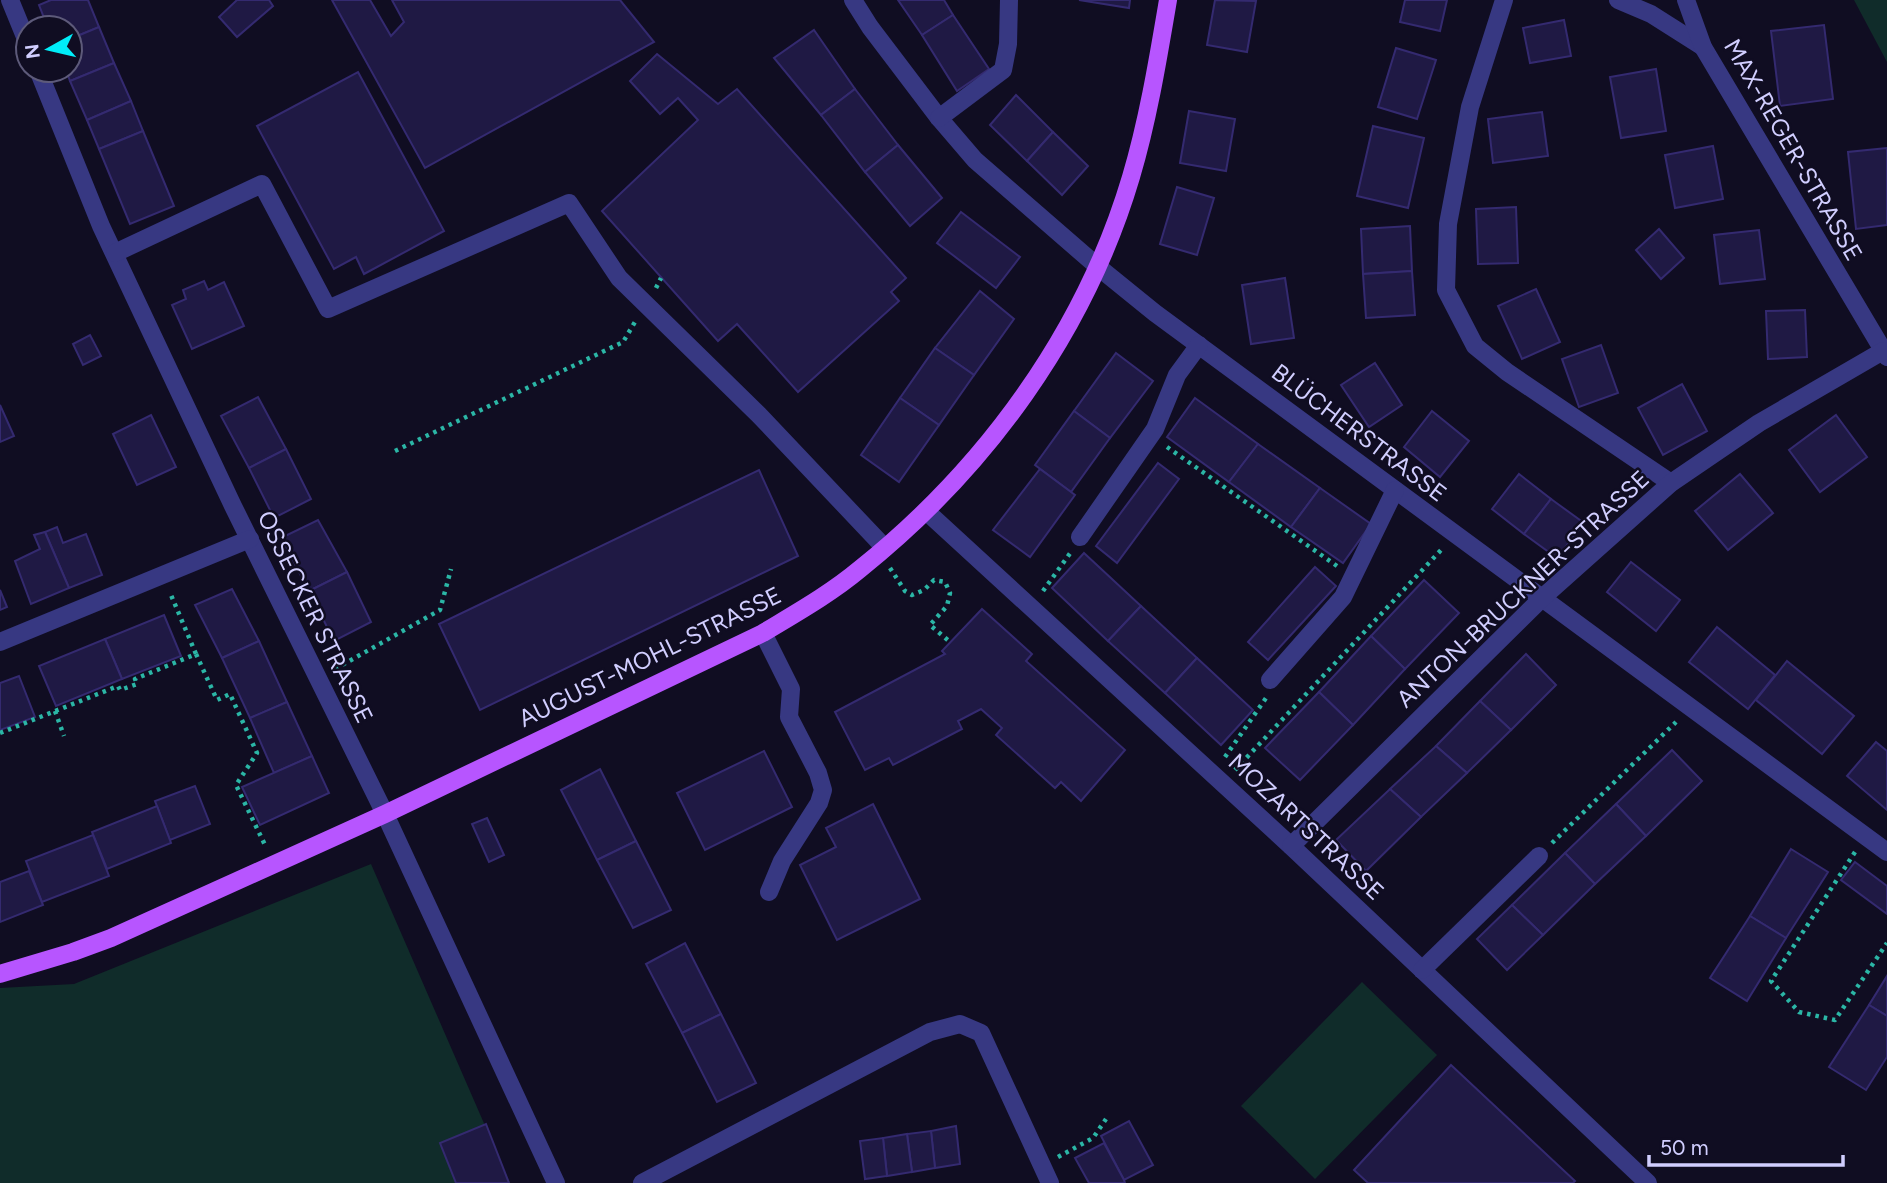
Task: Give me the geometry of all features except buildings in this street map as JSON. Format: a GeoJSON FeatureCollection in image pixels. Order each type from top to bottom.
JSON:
{"type":"FeatureCollection","features":[{"type":"Feature","properties":{"kind":"main road","name":"AUGUST-MOHL-STRASSE"},"geometry":{"type":"LineString","coordinates":[[0,974],[111,938],[275,865],[763,633],[817,600],[881,551],[926,511],[994,435],[1024,396],[1064,335],[1097,266],[1132,176],[1168,0]]}},
{"type":"Feature","properties":{"kind":"street","name":"BLÜCHERSTRASSE"},"geometry":{"type":"LineString","coordinates":[[853,0],[870,27],[968,152],[992,177],[1097,266],[1199,345],[1887,852]]}},
{"type":"Feature","properties":{"kind":"street"},"geometry":{"type":"LineString","coordinates":[[939,118],[1003,70],[1008,44],[1009,0]]}},
{"type":"Feature","properties":{"kind":"street"},"geometry":{"type":"LineString","coordinates":[[1504,0],[1470,107],[1447,224],[1446,290],[1475,346],[1507,372],[1671,484]]}},
{"type":"Feature","properties":{"kind":"street"},"geometry":{"type":"LineString","coordinates":[[1618,0],[1651,14],[1703,47]]}},
{"type":"Feature","properties":{"kind":"street","name":"MAX-REGER-STRASSE"},"geometry":{"type":"LineString","coordinates":[[1686,0],[1703,47],[1885,354]]}},
{"type":"Feature","properties":{"kind":"street","name":"OSSECKER STRASSE"},"geometry":{"type":"LineString","coordinates":[[44,84],[101,226],[385,814],[556,1183]]}},
{"type":"Feature","properties":{"kind":"street"},"geometry":{"type":"LineString","coordinates":[[115,253],[262,184],[328,309],[569,203],[619,278],[758,415],[881,551]]}},
{"type":"Feature","properties":{"kind":"street"},"geometry":{"type":"LineString","coordinates":[[1080,537],[1151,436],[1177,375],[1199,345]]}},
{"type":"Feature","properties":{"kind":"street","name":"ANTON-BRUCKNER-STRASSE"},"geometry":{"type":"LineString","coordinates":[[1291,846],[1542,598],[1671,484],[1759,423],[1885,354]]}},
{"type":"Feature","properties":{"kind":"street"},"geometry":{"type":"LineString","coordinates":[[1270,680],[1343,597],[1395,490]]}},
{"type":"Feature","properties":{"kind":"street","name":"MOZARTSTRASSE"},"geometry":{"type":"LineString","coordinates":[[926,511],[1291,846],[1648,1183]]}},
{"type":"Feature","properties":{"kind":"street"},"geometry":{"type":"LineString","coordinates":[[0,642],[250,539]]}},
{"type":"Feature","properties":{"kind":"street"},"geometry":{"type":"LineString","coordinates":[[763,633],[791,689],[789,717],[818,773],[823,790],[819,803],[782,861],[769,892]]}},
{"type":"Feature","properties":{"kind":"street"},"geometry":{"type":"LineString","coordinates":[[1422,970],[1539,856]]}},
{"type":"Feature","properties":{"kind":"street"},"geometry":{"type":"LineString","coordinates":[[642,1183],[930,1032],[960,1024],[981,1033],[1049,1183]]}},
{"type":"Feature","properties":{"kind":"path"},"geometry":{"type":"LineString","coordinates":[[395,451],[623,342],[661,278]]}},
{"type":"Feature","properties":{"kind":"path"},"geometry":{"type":"LineString","coordinates":[[1151,436],[1353,577]]}},
{"type":"Feature","properties":{"kind":"path"},"geometry":{"type":"LineString","coordinates":[[1217,779],[1456,535]]}},
{"type":"Feature","properties":{"kind":"path"},"geometry":{"type":"LineString","coordinates":[[1030,607],[1055,578],[1080,537]]}},
{"type":"Feature","properties":{"kind":"path"},"geometry":{"type":"LineString","coordinates":[[881,551],[905,591],[912,595],[924,590],[934,580],[945,582],[950,593],[947,606],[930,625],[950,642]]}},
{"type":"Feature","properties":{"kind":"path"},"geometry":{"type":"LineString","coordinates":[[318,678],[440,610],[451,569]]}},
{"type":"Feature","properties":{"kind":"path"},"geometry":{"type":"LineString","coordinates":[[162,575],[217,700],[230,694],[257,753],[236,785],[275,865]]}},
{"type":"Feature","properties":{"kind":"path"},"geometry":{"type":"LineString","coordinates":[[0,733],[118,686],[120,690],[137,684],[135,679],[196,654]]}},
{"type":"Feature","properties":{"kind":"path"},"geometry":{"type":"LineString","coordinates":[[1217,779],[1265,700],[1270,680]]}},
{"type":"Feature","properties":{"kind":"path"},"geometry":{"type":"LineString","coordinates":[[1539,856],[1691,708]]}},
{"type":"Feature","properties":{"kind":"path"},"geometry":{"type":"LineString","coordinates":[[55,711],[64,736]]}},
{"type":"Feature","properties":{"kind":"path"},"geometry":{"type":"LineString","coordinates":[[1865,836],[1771,981],[1799,1012],[1835,1020],[1887,943]]}},
{"type":"Feature","properties":{"kind":"path"},"geometry":{"type":"LineString","coordinates":[[1041,1164],[1071,1152],[1093,1138],[1106,1119]]}},
{"type":"Feature","properties":{"kind":"green space"},"geometry":{"type":"Polygon","coordinates":[[[1854,0],[1887,0],[1887,62],[1854,0]]]}},
{"type":"Feature","properties":{"kind":"green space"},"geometry":{"type":"Polygon","coordinates":[[[371,864],[510,1183],[0,1183],[0,988],[74,984],[371,864]]]}},
{"type":"Feature","properties":{"kind":"green space"},"geometry":{"type":"Polygon","coordinates":[[[1362,982],[1437,1055],[1315,1179],[1241,1106],[1362,982]]]}}]}
